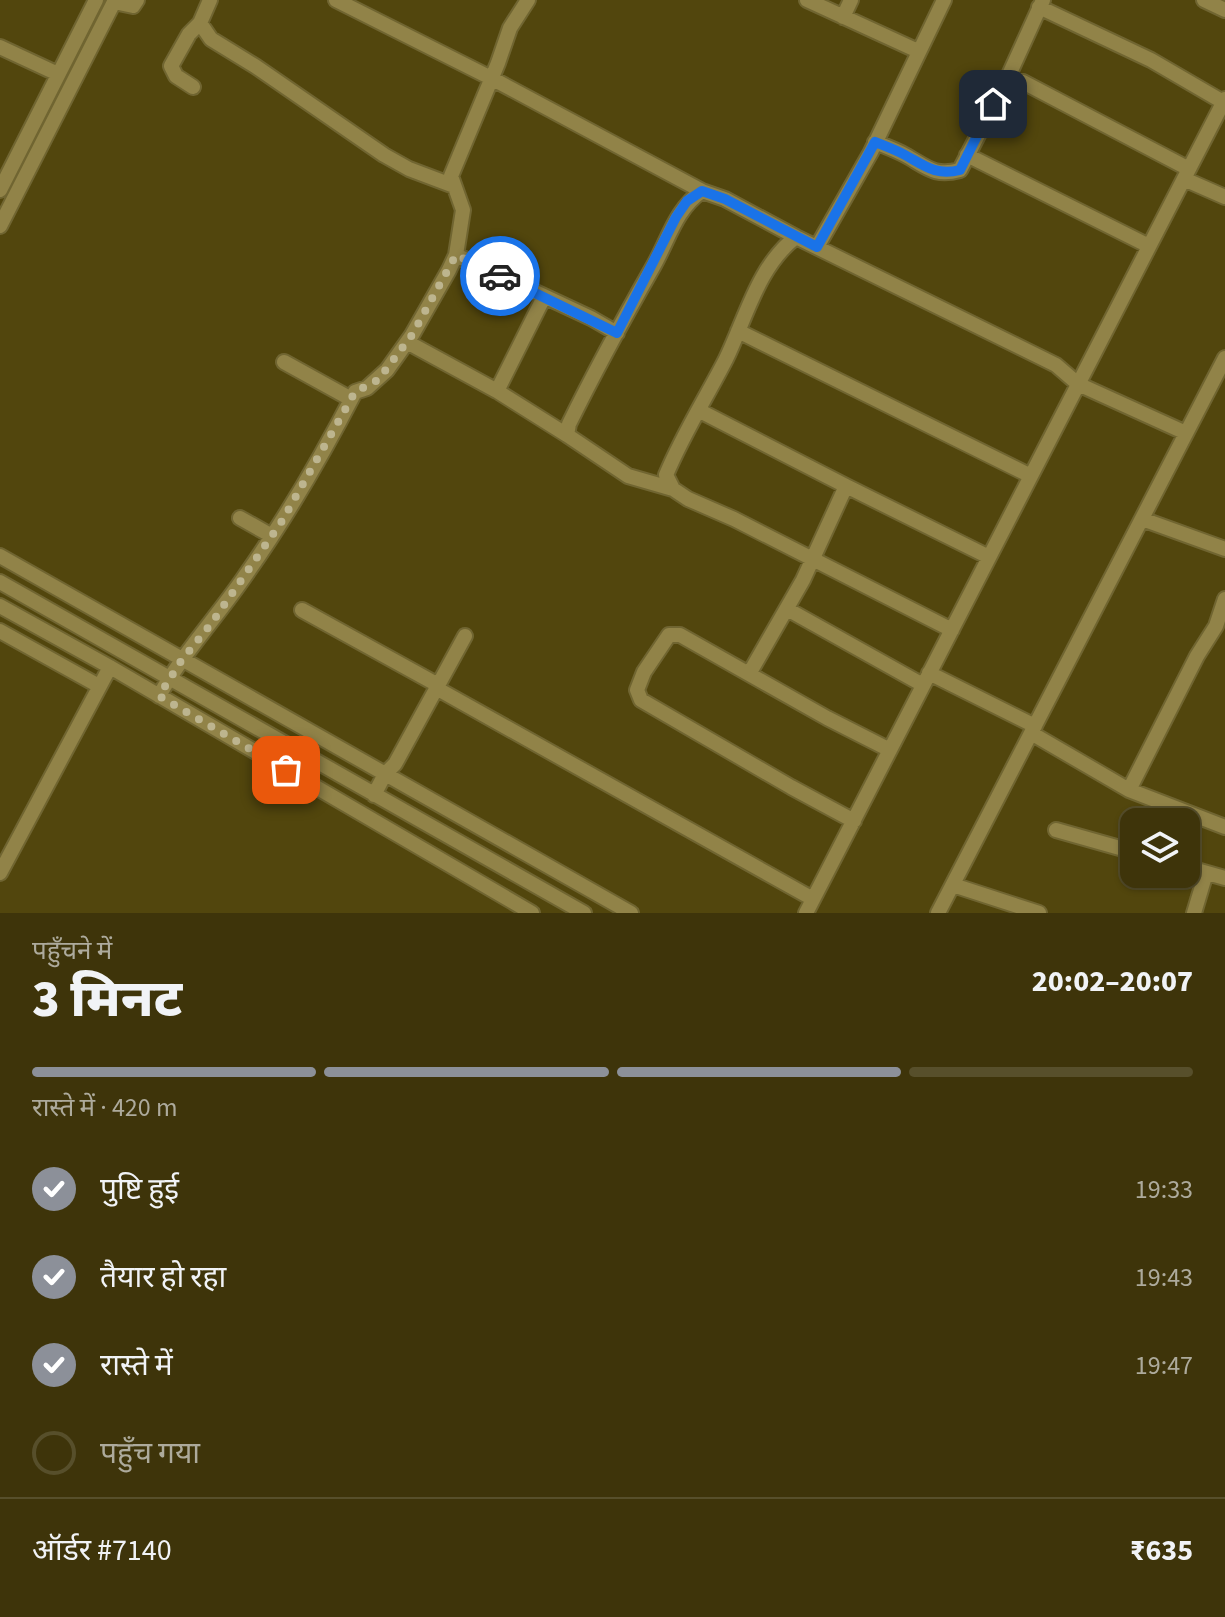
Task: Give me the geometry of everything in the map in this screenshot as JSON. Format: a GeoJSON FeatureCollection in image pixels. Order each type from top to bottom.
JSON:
{"type":"FeatureCollection","features":[{"type":"Feature","properties":{"kind":"street"},"geometry":{"type":"LineString","coordinates":[[0,190],[96,0]]}},
{"type":"Feature","properties":{"kind":"street"},"geometry":{"type":"LineString","coordinates":[[0,226],[115,1],[133,6],[137,0]]}},
{"type":"Feature","properties":{"kind":"street"},"geometry":{"type":"LineString","coordinates":[[193,87],[176,76],[171,66],[189,34],[200,23],[210,0]]}},
{"type":"Feature","properties":{"kind":"street"},"geometry":{"type":"LineString","coordinates":[[336,0],[491,78],[702,191],[725,199],[1056,365],[1078,384],[1186,433]]}},
{"type":"Feature","properties":{"kind":"street"},"geometry":{"type":"LineString","coordinates":[[159,696],[272,536],[355,392],[367,388],[387,370],[430,305],[456,255],[463,210],[451,176],[510,28],[528,0]]}},
{"type":"Feature","properties":{"kind":"street"},"geometry":{"type":"LineString","coordinates":[[807,0],[918,51]]}},
{"type":"Feature","properties":{"kind":"street"},"geometry":{"type":"LineString","coordinates":[[843,17],[851,0]]}},
{"type":"Feature","properties":{"kind":"street"},"geometry":{"type":"LineString","coordinates":[[817,247],[875,142],[944,0]]}},
{"type":"Feature","properties":{"kind":"street"},"geometry":{"type":"LineString","coordinates":[[1204,0],[1225,10]]}},
{"type":"Feature","properties":{"kind":"street"},"geometry":{"type":"LineString","coordinates":[[806,913],[1224,100],[1041,3],[960,170],[945,174],[929,170],[904,154],[875,142]]}},
{"type":"Feature","properties":{"kind":"street"},"geometry":{"type":"LineString","coordinates":[[200,23],[211,39],[232,50],[384,155],[409,169],[454,186]]}},
{"type":"Feature","properties":{"kind":"street"},"geometry":{"type":"LineString","coordinates":[[0,47],[58,74]]}},
{"type":"Feature","properties":{"kind":"street"},"geometry":{"type":"LineString","coordinates":[[1005,81],[1023,82],[1225,197]]}},
{"type":"Feature","properties":{"kind":"street"},"geometry":{"type":"LineString","coordinates":[[967,155],[1149,246]]}},
{"type":"Feature","properties":{"kind":"street"},"geometry":{"type":"LineString","coordinates":[[567,435],[581,398],[676,217],[687,201],[702,191]]}},
{"type":"Feature","properties":{"kind":"street"},"geometry":{"type":"LineString","coordinates":[[673,489],[666,475],[700,411],[704,395],[726,359],[758,287],[778,252],[796,237]]}},
{"type":"Feature","properties":{"kind":"street"},"geometry":{"type":"LineString","coordinates":[[456,255],[617,333]]}},
{"type":"Feature","properties":{"kind":"street"},"geometry":{"type":"LineString","coordinates":[[497,391],[544,297]]}},
{"type":"Feature","properties":{"kind":"street"},"geometry":{"type":"LineString","coordinates":[[738,331],[1031,476]]}},
{"type":"Feature","properties":{"kind":"street"},"geometry":{"type":"LineString","coordinates":[[407,342],[497,391],[628,476],[673,489],[952,630]]}},
{"type":"Feature","properties":{"kind":"street"},"geometry":{"type":"LineString","coordinates":[[284,362],[351,399]]}},
{"type":"Feature","properties":{"kind":"street"},"geometry":{"type":"LineString","coordinates":[[938,913],[1223,366]]}},
{"type":"Feature","properties":{"kind":"street"},"geometry":{"type":"LineString","coordinates":[[700,411],[989,557]]}},
{"type":"Feature","properties":{"kind":"street"},"geometry":{"type":"LineString","coordinates":[[749,674],[787,609],[846,486]]}},
{"type":"Feature","properties":{"kind":"street"},"geometry":{"type":"LineString","coordinates":[[240,518],[272,536]]}},
{"type":"Feature","properties":{"kind":"street"},"geometry":{"type":"LineString","coordinates":[[1142,519],[1225,549]]}},
{"type":"Feature","properties":{"kind":"street"},"geometry":{"type":"LineString","coordinates":[[0,556],[631,913]]}},
{"type":"Feature","properties":{"kind":"street"},"geometry":{"type":"LineString","coordinates":[[0,582],[584,913]]}},
{"type":"Feature","properties":{"kind":"street"},"geometry":{"type":"LineString","coordinates":[[1129,790],[1197,656],[1220,627],[1225,599]]}},
{"type":"Feature","properties":{"kind":"street"},"geometry":{"type":"LineString","coordinates":[[0,606],[532,913]]}},
{"type":"Feature","properties":{"kind":"street"},"geometry":{"type":"LineString","coordinates":[[787,609],[1033,730],[1129,790],[1225,827]]}},
{"type":"Feature","properties":{"kind":"street"},"geometry":{"type":"LineString","coordinates":[[302,610],[813,899]]}},
{"type":"Feature","properties":{"kind":"street"},"geometry":{"type":"LineString","coordinates":[[0,631],[99,686]]}},
{"type":"Feature","properties":{"kind":"street"},"geometry":{"type":"LineString","coordinates":[[854,821],[641,700],[637,690],[644,672],[669,635],[680,635],[890,750]]}},
{"type":"Feature","properties":{"kind":"street"},"geometry":{"type":"LineString","coordinates":[[374,795],[385,774],[395,764],[465,636]]}},
{"type":"Feature","properties":{"kind":"street"},"geometry":{"type":"LineString","coordinates":[[0,873],[110,667]]}},
{"type":"Feature","properties":{"kind":"street"},"geometry":{"type":"LineString","coordinates":[[1056,830],[1120,848]]}},
{"type":"Feature","properties":{"kind":"street"},"geometry":{"type":"LineString","coordinates":[[1200,871],[1225,878]]}},
{"type":"Feature","properties":{"kind":"street"},"geometry":{"type":"LineString","coordinates":[[1194,913],[1206,873]]}},
{"type":"Feature","properties":{"kind":"street"},"geometry":{"type":"LineString","coordinates":[[953,885],[1039,913]]}},
{"type":"Feature","properties":{"kind":"way so far"},"geometry":{"type":"LineString","coordinates":[[286,770],[159,696],[282,521],[355,392],[378,380],[412,335],[456,255],[500,276]]}},
{"type":"Feature","properties":{"kind":"route"},"geometry":{"type":"LineString","coordinates":[[500,276],[617,333],[676,217],[687,201],[702,191],[725,199],[817,247],[875,142],[904,154],[929,170],[945,174],[960,170],[993,104]]}}]}
